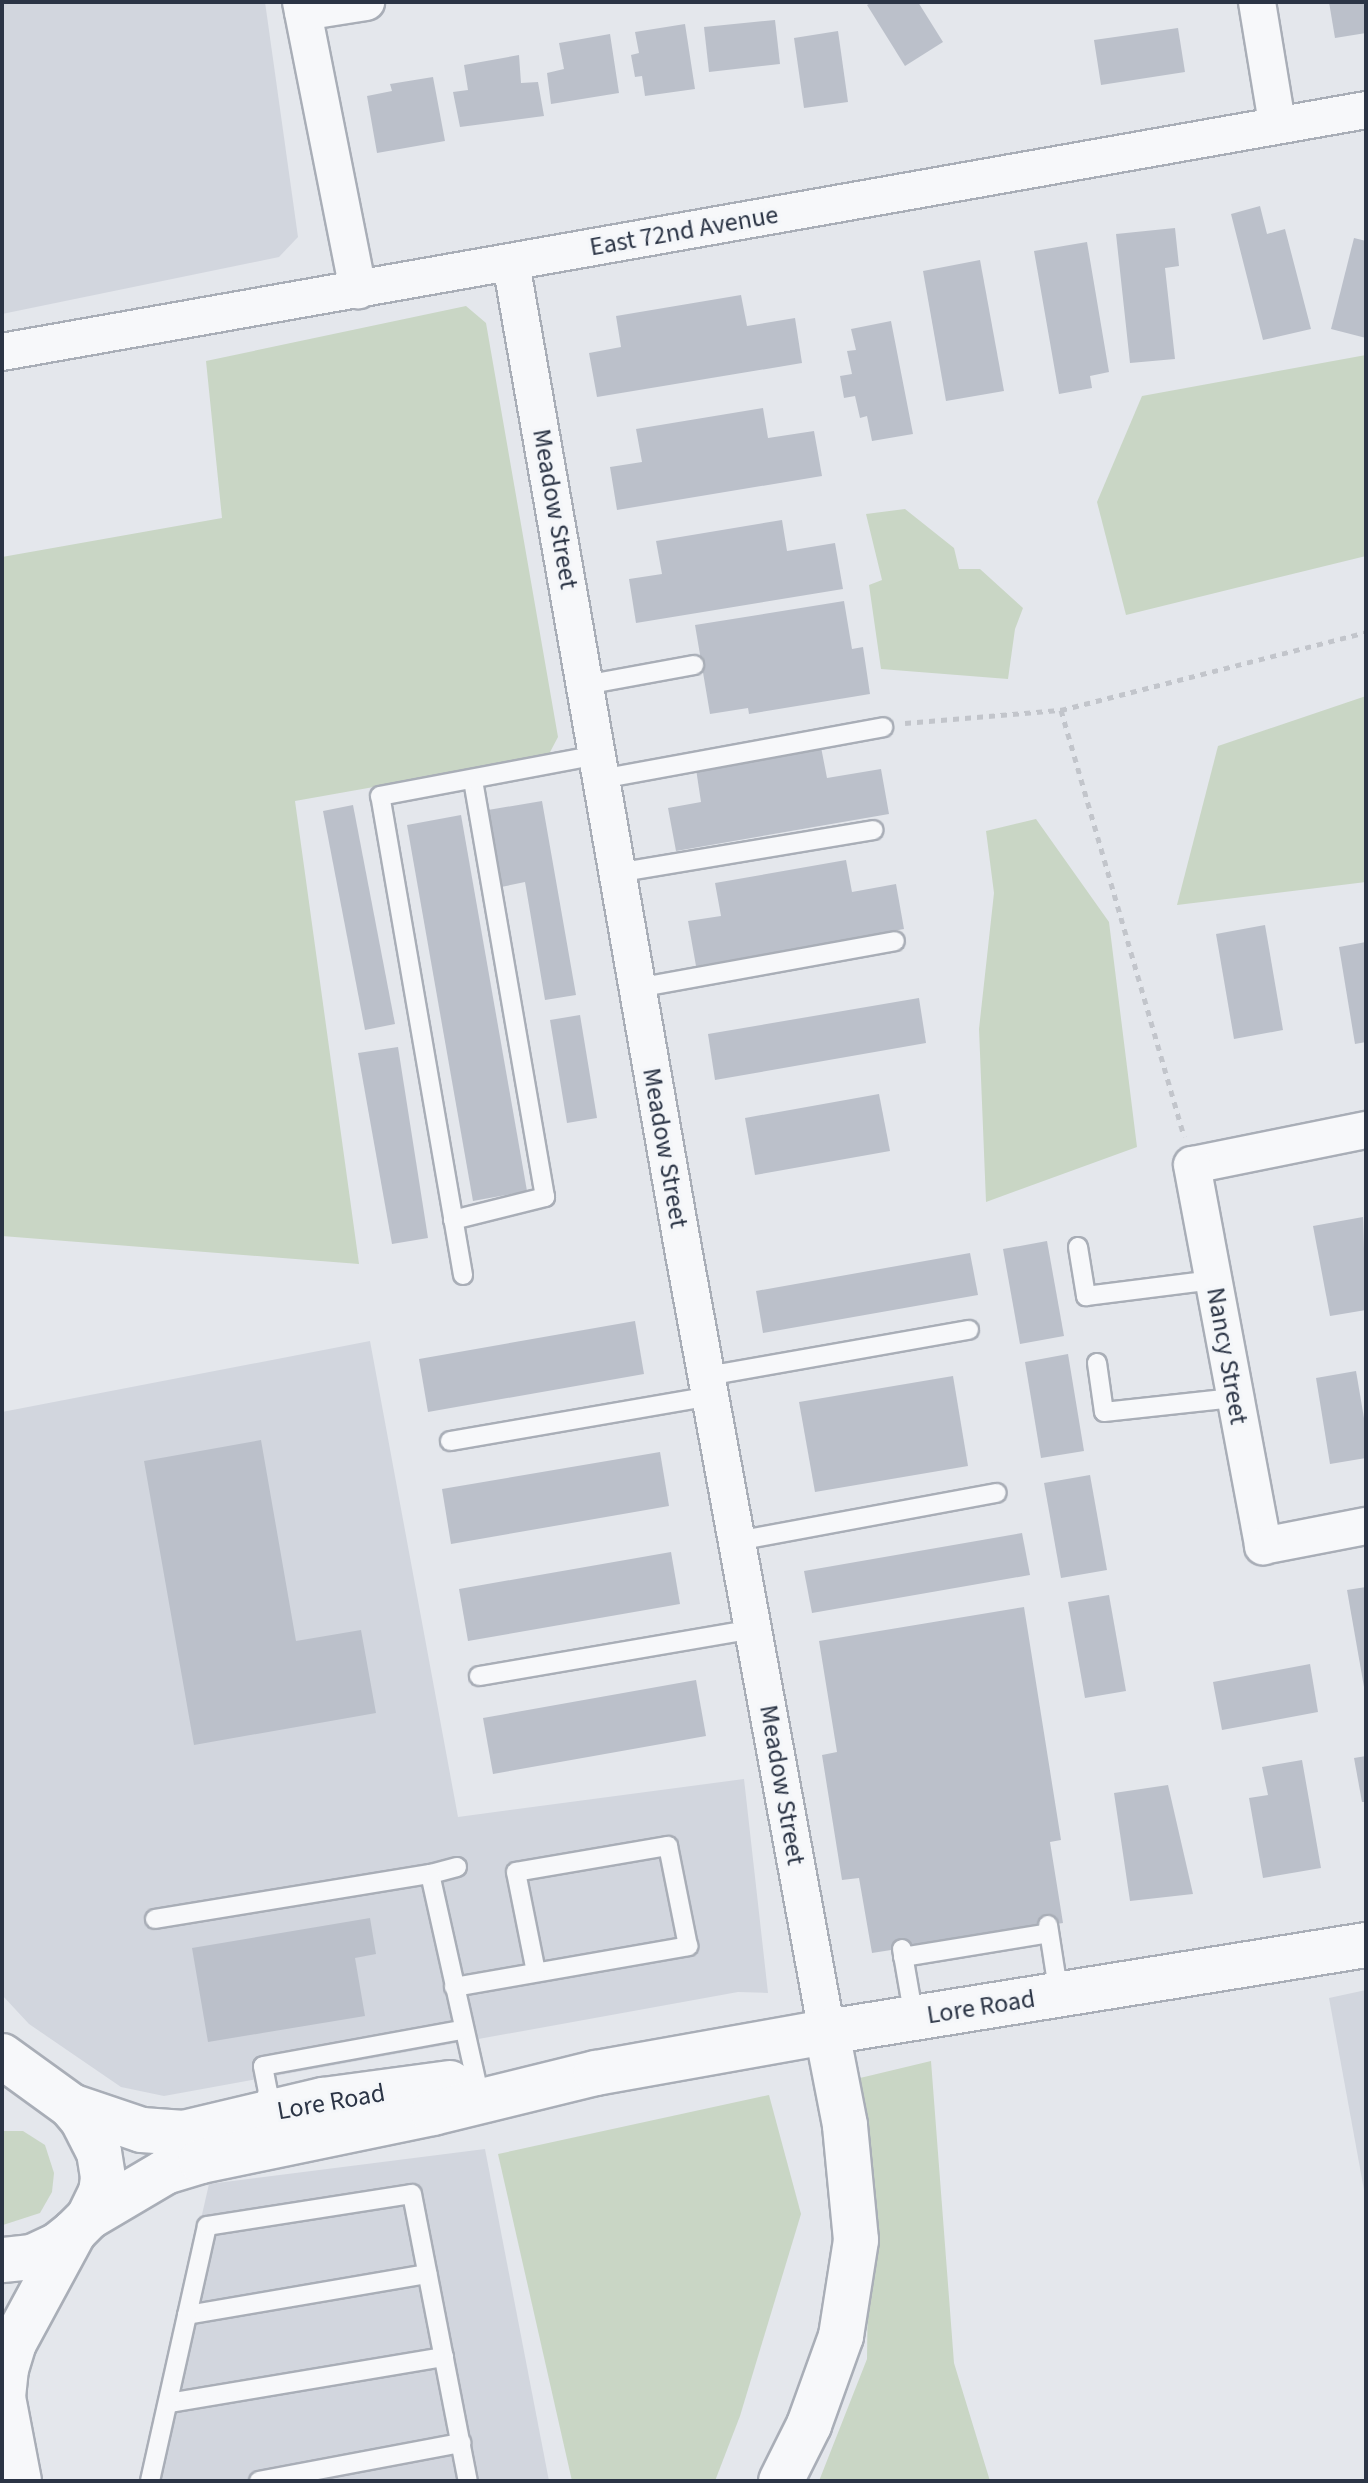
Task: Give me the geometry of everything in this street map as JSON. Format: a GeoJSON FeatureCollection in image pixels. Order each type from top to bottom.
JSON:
{"type":"FeatureCollection","features":[{"type":"Feature","properties":{"kind":"street"},"geometry":{"type":"LineString","coordinates":[[358,290],[302,7],[366,2]]}},
{"type":"Feature","properties":{"kind":"street"},"geometry":{"type":"LineString","coordinates":[[1257,2],[1277,123]]}},
{"type":"Feature","properties":{"kind":"street","name":"East 72nd Avenue"},"geometry":{"type":"LineString","coordinates":[[2,352],[1277,123],[1366,110]]}},
{"type":"Feature","properties":{"kind":"street","name":"Meadow Street"},"geometry":{"type":"LineString","coordinates":[[511,263],[708,1386],[827,2032]]}},
{"type":"Feature","properties":{"kind":"street"},"geometry":{"type":"LineString","coordinates":[[1192,1165],[1366,1130]]}},
{"type":"Feature","properties":{"kind":"street","name":"Nancy Street"},"geometry":{"type":"LineString","coordinates":[[1192,1165],[1263,1546],[1366,1526]]}},
{"type":"Feature","properties":{"kind":"street","name":"Lore Road"},"geometry":{"type":"LineString","coordinates":[[2,2260],[32,2257],[58,2245],[82,2225],[165,2172],[201,2161],[433,2113],[596,2073],[827,2032],[1366,1945]]}},
{"type":"Feature","properties":{"kind":"street"},"geometry":{"type":"LineString","coordinates":[[781,2481],[809,2425],[841,2336],[856,2240],[845,2125],[827,2032]]}},
{"type":"Feature","properties":{"kind":"street"},"geometry":{"type":"LineString","coordinates":[[2,2056],[61,2099],[90,2129],[102,2164],[101,2192],[18,2335],[8,2360],[3,2397],[19,2481]]}},
{"type":"Feature","properties":{"kind":"street","name":"Lore Road"},"geometry":{"type":"LineString","coordinates":[[61,2099],[142,2130],[168,2134],[200,2130],[353,2095],[476,2080],[596,2073]]}},
{"type":"Feature","properties":{"kind":"street"},"geometry":{"type":"LineString","coordinates":[[2,2091],[61,2099]]}},
{"type":"Feature","properties":{"kind":"lane"},"geometry":{"type":"LineString","coordinates":[[585,685],[694,665]]}},
{"type":"Feature","properties":{"kind":"lane"},"geometry":{"type":"LineString","coordinates":[[463,1275],[380,796],[473,779],[599,767],[883,727]]}},
{"type":"Feature","properties":{"kind":"lane"},"geometry":{"type":"LineString","coordinates":[[453,1220],[545,1197],[473,779]]}},
{"type":"Feature","properties":{"kind":"lane"},"geometry":{"type":"LineString","coordinates":[[617,873],[873,830]]}},
{"type":"Feature","properties":{"kind":"lane"},"geometry":{"type":"LineString","coordinates":[[637,988],[895,941]]}},
{"type":"Feature","properties":{"kind":"lane"},"geometry":{"type":"LineString","coordinates":[[1078,1247],[1086,1296],[1213,1280]]}},
{"type":"Feature","properties":{"kind":"lane"},"geometry":{"type":"LineString","coordinates":[[450,1441],[969,1330]]}},
{"type":"Feature","properties":{"kind":"lane"},"geometry":{"type":"LineString","coordinates":[[1097,1363],[1104,1412],[1233,1398]]}},
{"type":"Feature","properties":{"kind":"lane"},"geometry":{"type":"LineString","coordinates":[[737,1541],[997,1493]]}},
{"type":"Feature","properties":{"kind":"lane"},"geometry":{"type":"LineString","coordinates":[[479,1676],[753,1629]]}},
{"type":"Feature","properties":{"kind":"lane"},"geometry":{"type":"LineString","coordinates":[[454,1987],[688,1946],[668,1846],[516,1872],[536,1972]]}},
{"type":"Feature","properties":{"kind":"lane"},"geometry":{"type":"LineString","coordinates":[[155,1919],[457,1867]]}},
{"type":"Feature","properties":{"kind":"lane"},"geometry":{"type":"LineString","coordinates":[[430,1874],[462,2030],[476,2080]]}},
{"type":"Feature","properties":{"kind":"lane"},"geometry":{"type":"LineString","coordinates":[[914,2018],[903,1953],[1049,1929],[1059,1995]]}},
{"type":"Feature","properties":{"kind":"lane"},"geometry":{"type":"LineString","coordinates":[[258,2115],[268,2092],[263,2066],[462,2030]]}},
{"type":"Feature","properties":{"kind":"lane"},"geometry":{"type":"LineString","coordinates":[[150,2481],[207,2226],[412,2194],[468,2481]]}},
{"type":"Feature","properties":{"kind":"lane"},"geometry":{"type":"LineString","coordinates":[[187,2315],[428,2274]]}},
{"type":"Feature","properties":{"kind":"lane"},"geometry":{"type":"LineString","coordinates":[[169,2403],[444,2357]]}},
{"type":"Feature","properties":{"kind":"lane"},"geometry":{"type":"LineString","coordinates":[[259,2481],[461,2443]]}},
{"type":"Feature","properties":{"kind":"path"},"geometry":{"type":"LineString","coordinates":[[902,723],[1061,710],[1366,632]]}},
{"type":"Feature","properties":{"kind":"path"},"geometry":{"type":"LineString","coordinates":[[1061,710],[1192,1165]]}},
{"type":"Feature","properties":{"kind":"shaded area"},"geometry":{"type":"Polygon","coordinates":[[[2,2],[265,2],[298,237],[279,257],[2,314],[2,2]]]}},
{"type":"Feature","properties":{"kind":"shaded area"},"geometry":{"type":"Polygon","coordinates":[[[370,1341],[458,1817],[744,1779],[768,1993],[738,1992],[164,2096],[121,2087],[29,2024],[2,1995],[2,1412],[370,1341]]]}},
{"type":"Feature","properties":{"kind":"shaded area"},"geometry":{"type":"Polygon","coordinates":[[[1366,1990],[1366,2201],[1329,1998],[1366,1990]]]}},
{"type":"Feature","properties":{"kind":"shaded area"},"geometry":{"type":"Polygon","coordinates":[[[485,2149],[549,2481],[141,2481],[209,2184],[485,2149]]]}},
{"type":"Feature","properties":{"kind":"green space"},"geometry":{"type":"Polygon","coordinates":[[[466,306],[486,323],[558,737],[548,756],[295,801],[359,1264],[2,1236],[2,557],[222,518],[206,361],[466,306]]]}},
{"type":"Feature","properties":{"kind":"green space"},"geometry":{"type":"Polygon","coordinates":[[[1366,355],[1366,556],[1126,615],[1097,502],[1142,396],[1366,355]]]}},
{"type":"Feature","properties":{"kind":"green space"},"geometry":{"type":"Polygon","coordinates":[[[905,509],[954,548],[959,569],[980,569],[1023,608],[1015,629],[1008,679],[881,669],[869,585],[882,580],[866,514],[905,509]]]}},
{"type":"Feature","properties":{"kind":"green space"},"geometry":{"type":"Polygon","coordinates":[[[1366,696],[1366,882],[1177,905],[1218,746],[1366,696]]]}},
{"type":"Feature","properties":{"kind":"green space"},"geometry":{"type":"Polygon","coordinates":[[[1036,819],[1109,922],[1137,1147],[986,1202],[979,1029],[994,893],[986,831],[1036,819]]]}},
{"type":"Feature","properties":{"kind":"green space"},"geometry":{"type":"Polygon","coordinates":[[[931,2061],[954,2363],[990,2481],[819,2481],[867,2359],[868,2280],[879,2241],[867,2160],[860,2078],[931,2061]]]}},
{"type":"Feature","properties":{"kind":"green space"},"geometry":{"type":"Polygon","coordinates":[[[769,2095],[801,2214],[740,2416],[715,2481],[572,2481],[498,2154],[769,2095]]]}},
{"type":"Feature","properties":{"kind":"green space"},"geometry":{"type":"Polygon","coordinates":[[[2,2131],[23,2131],[45,2145],[54,2173],[52,2192],[40,2213],[3,2225],[2,2131]]]}},
{"type":"Feature","properties":{"kind":"building"},"geometry":{"type":"Polygon","coordinates":[[[872,2],[918,2],[943,42],[905,66],[867,5],[872,2]]]}},
{"type":"Feature","properties":{"kind":"building"},"geometry":{"type":"Polygon","coordinates":[[[1329,2],[1366,2],[1366,33],[1335,38],[1329,2]]]}},
{"type":"Feature","properties":{"kind":"building"},"geometry":{"type":"Polygon","coordinates":[[[775,20],[780,64],[709,72],[704,27],[775,20]]]}},
{"type":"Feature","properties":{"kind":"building"},"geometry":{"type":"Polygon","coordinates":[[[685,24],[695,89],[645,96],[642,76],[635,77],[631,55],[639,53],[635,32],[685,24]]]}},
{"type":"Feature","properties":{"kind":"building"},"geometry":{"type":"Polygon","coordinates":[[[1178,28],[1185,72],[1101,85],[1094,40],[1178,28]]]}},
{"type":"Feature","properties":{"kind":"building"},"geometry":{"type":"Polygon","coordinates":[[[838,31],[848,102],[804,108],[794,38],[838,31]]]}},
{"type":"Feature","properties":{"kind":"building"},"geometry":{"type":"Polygon","coordinates":[[[610,34],[619,93],[551,104],[547,73],[564,69],[559,43],[610,34]]]}},
{"type":"Feature","properties":{"kind":"building"},"geometry":{"type":"Polygon","coordinates":[[[519,55],[521,83],[538,82],[544,116],[460,127],[453,92],[468,90],[464,65],[519,55]]]}},
{"type":"Feature","properties":{"kind":"building"},"geometry":{"type":"Polygon","coordinates":[[[433,77],[445,141],[377,153],[367,96],[392,91],[390,84],[433,77]]]}},
{"type":"Feature","properties":{"kind":"building"},"geometry":{"type":"Polygon","coordinates":[[[1260,206],[1267,234],[1285,229],[1311,329],[1263,340],[1231,214],[1260,206]]]}},
{"type":"Feature","properties":{"kind":"building"},"geometry":{"type":"Polygon","coordinates":[[[1175,228],[1179,266],[1165,268],[1175,359],[1130,363],[1116,234],[1175,228]]]}},
{"type":"Feature","properties":{"kind":"building"},"geometry":{"type":"Polygon","coordinates":[[[1354,238],[1366,241],[1366,338],[1331,329],[1354,238]]]}},
{"type":"Feature","properties":{"kind":"building"},"geometry":{"type":"Polygon","coordinates":[[[1087,242],[1109,372],[1090,376],[1092,388],[1059,394],[1034,251],[1087,242]]]}},
{"type":"Feature","properties":{"kind":"building"},"geometry":{"type":"Polygon","coordinates":[[[980,260],[1004,391],[946,401],[923,271],[980,260]]]}},
{"type":"Feature","properties":{"kind":"building"},"geometry":{"type":"Polygon","coordinates":[[[741,295],[747,326],[795,318],[802,363],[597,397],[589,353],[621,347],[616,316],[741,295]]]}},
{"type":"Feature","properties":{"kind":"building"},"geometry":{"type":"Polygon","coordinates":[[[891,321],[913,434],[872,441],[867,416],[860,418],[855,396],[844,398],[840,376],[852,374],[847,351],[856,350],[851,329],[891,321]]]}},
{"type":"Feature","properties":{"kind":"building"},"geometry":{"type":"Polygon","coordinates":[[[763,408],[768,438],[814,431],[822,476],[617,510],[610,467],[642,462],[636,429],[763,408]]]}},
{"type":"Feature","properties":{"kind":"building"},"geometry":{"type":"Polygon","coordinates":[[[782,520],[787,551],[835,543],[843,589],[636,623],[629,579],[662,574],[656,541],[782,520]]]}},
{"type":"Feature","properties":{"kind":"building"},"geometry":{"type":"Polygon","coordinates":[[[844,601],[852,649],[863,647],[870,694],[749,714],[748,708],[710,714],[695,625],[844,601]]]}},
{"type":"Feature","properties":{"kind":"building"},"geometry":{"type":"Polygon","coordinates":[[[821,747],[827,778],[881,769],[889,814],[676,851],[668,808],[701,802],[696,769],[821,747]]]}},
{"type":"Feature","properties":{"kind":"building"},"geometry":{"type":"Polygon","coordinates":[[[542,801],[576,995],[545,1000],[525,882],[501,887],[488,810],[542,801]]]}},
{"type":"Feature","properties":{"kind":"building"},"geometry":{"type":"Polygon","coordinates":[[[353,805],[395,1024],[365,1030],[323,811],[353,805]]]}},
{"type":"Feature","properties":{"kind":"building"},"geometry":{"type":"Polygon","coordinates":[[[461,815],[527,1191],[473,1201],[407,825],[461,815]]]}},
{"type":"Feature","properties":{"kind":"building"},"geometry":{"type":"Polygon","coordinates":[[[846,860],[852,892],[896,884],[904,929],[696,966],[688,921],[721,916],[715,883],[846,860]]]}},
{"type":"Feature","properties":{"kind":"building"},"geometry":{"type":"Polygon","coordinates":[[[1265,925],[1283,1030],[1234,1039],[1216,934],[1265,925]]]}},
{"type":"Feature","properties":{"kind":"building"},"geometry":{"type":"Polygon","coordinates":[[[1366,942],[1366,1042],[1355,1044],[1339,947],[1366,942]]]}},
{"type":"Feature","properties":{"kind":"building"},"geometry":{"type":"Polygon","coordinates":[[[919,998],[926,1043],[715,1080],[708,1034],[919,998]]]}},
{"type":"Feature","properties":{"kind":"building"},"geometry":{"type":"Polygon","coordinates":[[[580,1015],[597,1118],[567,1123],[550,1020],[580,1015]]]}},
{"type":"Feature","properties":{"kind":"building"},"geometry":{"type":"Polygon","coordinates":[[[398,1047],[428,1238],[392,1244],[358,1053],[398,1047]]]}},
{"type":"Feature","properties":{"kind":"building"},"geometry":{"type":"Polygon","coordinates":[[[879,1094],[890,1151],[755,1175],[745,1118],[879,1094]]]}},
{"type":"Feature","properties":{"kind":"building"},"geometry":{"type":"Polygon","coordinates":[[[1363,1217],[1366,1310],[1330,1316],[1313,1226],[1363,1217]]]}},
{"type":"Feature","properties":{"kind":"building"},"geometry":{"type":"Polygon","coordinates":[[[1047,1241],[1064,1336],[1020,1344],[1003,1249],[1047,1241]]]}},
{"type":"Feature","properties":{"kind":"building"},"geometry":{"type":"Polygon","coordinates":[[[970,1253],[978,1295],[763,1333],[756,1291],[970,1253]]]}},
{"type":"Feature","properties":{"kind":"building"},"geometry":{"type":"Polygon","coordinates":[[[635,1321],[644,1374],[428,1412],[419,1359],[635,1321]]]}},
{"type":"Feature","properties":{"kind":"building"},"geometry":{"type":"Polygon","coordinates":[[[1068,1354],[1084,1451],[1041,1458],[1025,1362],[1068,1354]]]}},
{"type":"Feature","properties":{"kind":"building"},"geometry":{"type":"Polygon","coordinates":[[[1356,1371],[1366,1430],[1366,1458],[1330,1464],[1316,1378],[1356,1371]]]}},
{"type":"Feature","properties":{"kind":"building"},"geometry":{"type":"Polygon","coordinates":[[[953,1376],[968,1466],[815,1492],[799,1402],[953,1376]]]}},
{"type":"Feature","properties":{"kind":"building"},"geometry":{"type":"Polygon","coordinates":[[[261,1440],[296,1641],[361,1630],[376,1713],[194,1745],[144,1461],[261,1440]]]}},
{"type":"Feature","properties":{"kind":"building"},"geometry":{"type":"Polygon","coordinates":[[[660,1452],[669,1506],[451,1544],[442,1489],[660,1452]]]}},
{"type":"Feature","properties":{"kind":"building"},"geometry":{"type":"Polygon","coordinates":[[[1090,1475],[1107,1570],[1061,1578],[1044,1483],[1090,1475]]]}},
{"type":"Feature","properties":{"kind":"building"},"geometry":{"type":"Polygon","coordinates":[[[1022,1533],[1030,1575],[812,1613],[804,1571],[1022,1533]]]}},
{"type":"Feature","properties":{"kind":"building"},"geometry":{"type":"Polygon","coordinates":[[[671,1552],[680,1604],[468,1641],[459,1589],[671,1552]]]}},
{"type":"Feature","properties":{"kind":"building"},"geometry":{"type":"Polygon","coordinates":[[[1366,1587],[1366,1687],[1364,1687],[1347,1590],[1366,1587]]]}},
{"type":"Feature","properties":{"kind":"building"},"geometry":{"type":"Polygon","coordinates":[[[1109,1595],[1126,1691],[1085,1698],[1068,1602],[1109,1595]]]}},
{"type":"Feature","properties":{"kind":"building"},"geometry":{"type":"Polygon","coordinates":[[[1024,1607],[1061,1840],[1050,1842],[1063,1923],[872,1953],[859,1878],[842,1880],[822,1755],[837,1752],[819,1641],[1024,1607]]]}},
{"type":"Feature","properties":{"kind":"building"},"geometry":{"type":"Polygon","coordinates":[[[1310,1664],[1318,1712],[1222,1730],[1213,1682],[1310,1664]]]}},
{"type":"Feature","properties":{"kind":"building"},"geometry":{"type":"Polygon","coordinates":[[[696,1680],[706,1736],[493,1774],[483,1718],[696,1680]]]}},
{"type":"Feature","properties":{"kind":"building"},"geometry":{"type":"Polygon","coordinates":[[[1366,1756],[1366,1802],[1362,1802],[1354,1758],[1366,1756]]]}},
{"type":"Feature","properties":{"kind":"building"},"geometry":{"type":"Polygon","coordinates":[[[1302,1760],[1321,1868],[1263,1878],[1249,1798],[1268,1795],[1262,1767],[1302,1760]]]}},
{"type":"Feature","properties":{"kind":"building"},"geometry":{"type":"Polygon","coordinates":[[[1168,1785],[1193,1894],[1130,1901],[1114,1793],[1168,1785]]]}},
{"type":"Feature","properties":{"kind":"building"},"geometry":{"type":"Polygon","coordinates":[[[370,1918],[376,1954],[355,1958],[365,2016],[208,2042],[192,1948],[370,1918]]]}}]}
